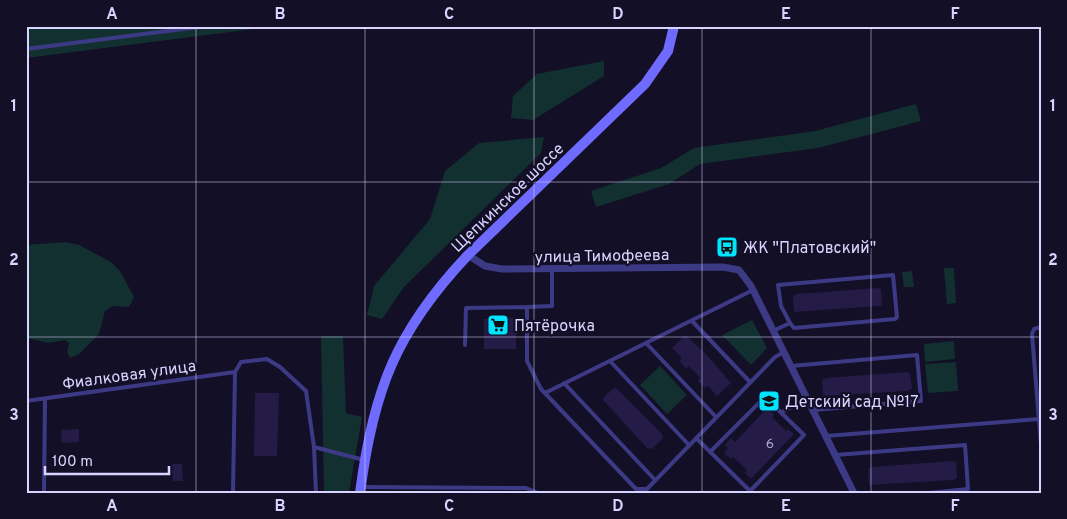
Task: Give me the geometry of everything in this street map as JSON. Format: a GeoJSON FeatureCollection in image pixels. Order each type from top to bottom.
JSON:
{"type":"FeatureCollection","features":[{"type":"Feature","properties":{"kind":"main road","name":"Щепкинское шоссе"},"geometry":{"type":"LineString","coordinates":[[361,490],[364,460],[376,403],[389,368],[407,331],[432,295],[468,256],[645,84],[668,51],[674,26]]}},
{"type":"Feature","properties":{"kind":"street","name":"улица Тимофеева"},"geometry":{"type":"LineString","coordinates":[[468,256],[492,268],[723,267],[740,270],[753,290]]}},
{"type":"Feature","properties":{"kind":"street"},"geometry":{"type":"LineString","coordinates":[[753,290],[854,493]]}},
{"type":"Feature","properties":{"kind":"lane"},"geometry":{"type":"LineString","coordinates":[[26,49],[207,26]]}},
{"type":"Feature","properties":{"kind":"lane"},"geometry":{"type":"LineString","coordinates":[[465,345],[466,308],[552,306],[552,269]]}},
{"type":"Feature","properties":{"kind":"lane"},"geometry":{"type":"LineString","coordinates":[[893,275],[897,317],[895,319],[794,328],[790,323],[781,306],[778,285],[893,275]]}},
{"type":"Feature","properties":{"kind":"lane"},"geometry":{"type":"LineString","coordinates":[[545,393],[753,290]]}},
{"type":"Feature","properties":{"kind":"lane"},"geometry":{"type":"LineString","coordinates":[[527,307],[528,362],[541,389],[636,489],[647,489],[750,382],[775,357],[784,352]]}},
{"type":"Feature","properties":{"kind":"lane"},"geometry":{"type":"LineString","coordinates":[[692,321],[750,382]]}},
{"type":"Feature","properties":{"kind":"lane"},"geometry":{"type":"LineString","coordinates":[[773,331],[790,323]]}},
{"type":"Feature","properties":{"kind":"lane"},"geometry":{"type":"LineString","coordinates":[[1041,327],[1032,332],[1041,444]]}},
{"type":"Feature","properties":{"kind":"lane"},"geometry":{"type":"LineString","coordinates":[[646,343],[716,417]]}},
{"type":"Feature","properties":{"kind":"lane"},"geometry":{"type":"LineString","coordinates":[[791,366],[917,355],[921,401],[813,410]]}},
{"type":"Feature","properties":{"kind":"lane"},"geometry":{"type":"LineString","coordinates":[[232,493],[235,372],[241,362],[267,359],[280,367],[306,391],[314,447],[316,493]]}},
{"type":"Feature","properties":{"kind":"lane"},"geometry":{"type":"LineString","coordinates":[[610,361],[689,445]]}},
{"type":"Feature","properties":{"kind":"lane","name":"Фиалковая улица"},"geometry":{"type":"LineString","coordinates":[[26,401],[235,372]]}},
{"type":"Feature","properties":{"kind":"lane"},"geometry":{"type":"LineString","coordinates":[[1035,377],[1041,377]]}},
{"type":"Feature","properties":{"kind":"lane"},"geometry":{"type":"LineString","coordinates":[[564,383],[655,480]]}},
{"type":"Feature","properties":{"kind":"lane"},"geometry":{"type":"LineString","coordinates":[[696,438],[710,452],[749,490],[753,489],[804,434],[766,398],[762,398],[710,452]]}},
{"type":"Feature","properties":{"kind":"lane"},"geometry":{"type":"LineString","coordinates":[[44,493],[45,399]]}},
{"type":"Feature","properties":{"kind":"lane"},"geometry":{"type":"LineString","coordinates":[[782,412],[808,400]]}},
{"type":"Feature","properties":{"kind":"lane"},"geometry":{"type":"LineString","coordinates":[[826,436],[1039,418]]}},
{"type":"Feature","properties":{"kind":"lane"},"geometry":{"type":"LineString","coordinates":[[835,455],[965,445],[968,489],[929,493]]}},
{"type":"Feature","properties":{"kind":"lane"},"geometry":{"type":"LineString","coordinates":[[314,447],[364,460]]}},
{"type":"Feature","properties":{"kind":"lane"},"geometry":{"type":"LineString","coordinates":[[361,490],[526,488],[538,493]]}},
{"type":"Feature","properties":{"kind":"lane"},"geometry":{"type":"LineString","coordinates":[[568,493],[611,493]]}},
{"type":"Feature","properties":{"kind":"green space"},"geometry":{"type":"Polygon","coordinates":[[[26,26],[278,26],[26,58],[26,26]]]}},
{"type":"Feature","properties":{"kind":"green space"},"geometry":{"type":"Polygon","coordinates":[[[604,61],[604,76],[533,120],[511,118],[513,96],[537,74],[604,61]]]}},
{"type":"Feature","properties":{"kind":"green space"},"geometry":{"type":"Polygon","coordinates":[[[916,104],[921,121],[818,148],[700,164],[669,184],[596,207],[591,191],[661,168],[694,148],[815,131],[916,104]]]}},
{"type":"Feature","properties":{"kind":"green space"},"geometry":{"type":"Polygon","coordinates":[[[544,137],[541,153],[404,287],[382,319],[367,315],[374,286],[430,219],[445,171],[479,143],[544,137]]]}},
{"type":"Feature","properties":{"kind":"green space"},"geometry":{"type":"Polygon","coordinates":[[[66,242],[79,245],[111,262],[120,271],[134,297],[129,307],[113,306],[105,311],[99,334],[79,354],[70,358],[67,352],[69,343],[65,340],[48,343],[26,338],[26,245],[66,242]]]}},
{"type":"Feature","properties":{"kind":"green space"},"geometry":{"type":"Polygon","coordinates":[[[944,268],[954,268],[956,303],[947,304],[944,268]]]}},
{"type":"Feature","properties":{"kind":"green space"},"geometry":{"type":"Polygon","coordinates":[[[912,271],[914,287],[904,287],[902,272],[912,271]]]}},
{"type":"Feature","properties":{"kind":"green space"},"geometry":{"type":"Polygon","coordinates":[[[752,320],[767,348],[751,365],[722,335],[752,320]]]}},
{"type":"Feature","properties":{"kind":"green space"},"geometry":{"type":"Polygon","coordinates":[[[321,336],[343,336],[346,413],[362,417],[349,493],[324,493],[321,336]]]}},
{"type":"Feature","properties":{"kind":"green space"},"geometry":{"type":"Polygon","coordinates":[[[954,341],[955,359],[925,362],[924,344],[954,341]]]}},
{"type":"Feature","properties":{"kind":"green space"},"geometry":{"type":"Polygon","coordinates":[[[956,362],[958,391],[928,393],[925,364],[956,362]]]}},
{"type":"Feature","properties":{"kind":"green space"},"geometry":{"type":"Polygon","coordinates":[[[660,366],[687,395],[667,414],[640,385],[660,366]]]}},
{"type":"Feature","properties":{"kind":"building"},"geometry":{"type":"Polygon","coordinates":[[[881,289],[882,305],[794,312],[793,296],[797,294],[881,289]]]}},
{"type":"Feature","properties":{"kind":"building"},"geometry":{"type":"Polygon","coordinates":[[[516,318],[516,349],[484,349],[484,319],[516,318]]]}},
{"type":"Feature","properties":{"kind":"building"},"geometry":{"type":"Polygon","coordinates":[[[685,335],[706,354],[731,383],[717,396],[708,386],[705,388],[698,381],[700,378],[689,366],[686,369],[679,361],[682,358],[672,348],[685,335]]]}},
{"type":"Feature","properties":{"kind":"building"},"geometry":{"type":"Polygon","coordinates":[[[910,373],[912,389],[907,391],[823,396],[822,380],[826,378],[910,373]]]}},
{"type":"Feature","properties":{"kind":"building"},"geometry":{"type":"Polygon","coordinates":[[[615,387],[662,434],[663,438],[652,449],[647,448],[604,401],[603,398],[615,387]]]}},
{"type":"Feature","properties":{"kind":"building"},"geometry":{"type":"Polygon","coordinates":[[[255,393],[279,393],[277,456],[254,456],[255,393]]]}},
{"type":"Feature","properties":{"kind":"building"},"geometry":{"type":"Polygon","coordinates":[[[767,408],[774,415],[772,417],[786,431],[788,429],[794,434],[751,479],[745,473],[747,470],[733,457],[731,459],[724,453],[728,448],[725,445],[731,438],[735,442],[767,408]]]}},
{"type":"Feature","properties":{"kind":"building"},"geometry":{"type":"Polygon","coordinates":[[[79,429],[79,442],[62,443],[61,430],[79,429]]]}},
{"type":"Feature","properties":{"kind":"building"},"geometry":{"type":"Polygon","coordinates":[[[956,462],[957,478],[953,480],[869,485],[868,469],[872,467],[956,462]]]}},
{"type":"Feature","properties":{"kind":"building"},"geometry":{"type":"Polygon","coordinates":[[[172,464],[182,464],[183,481],[173,481],[172,464]]]}},
{"type":"Feature","properties":{"kind":"place","name":"ЖК \"Платовский\""},"geometry":{"type":"Point","coordinates":[727,247]}},
{"type":"Feature","properties":{"kind":"place","name":"Пятёрочка"},"geometry":{"type":"Point","coordinates":[498,325]}},
{"type":"Feature","properties":{"kind":"place","name":"Детский сад №17"},"geometry":{"type":"Point","coordinates":[769,401]}}]}
